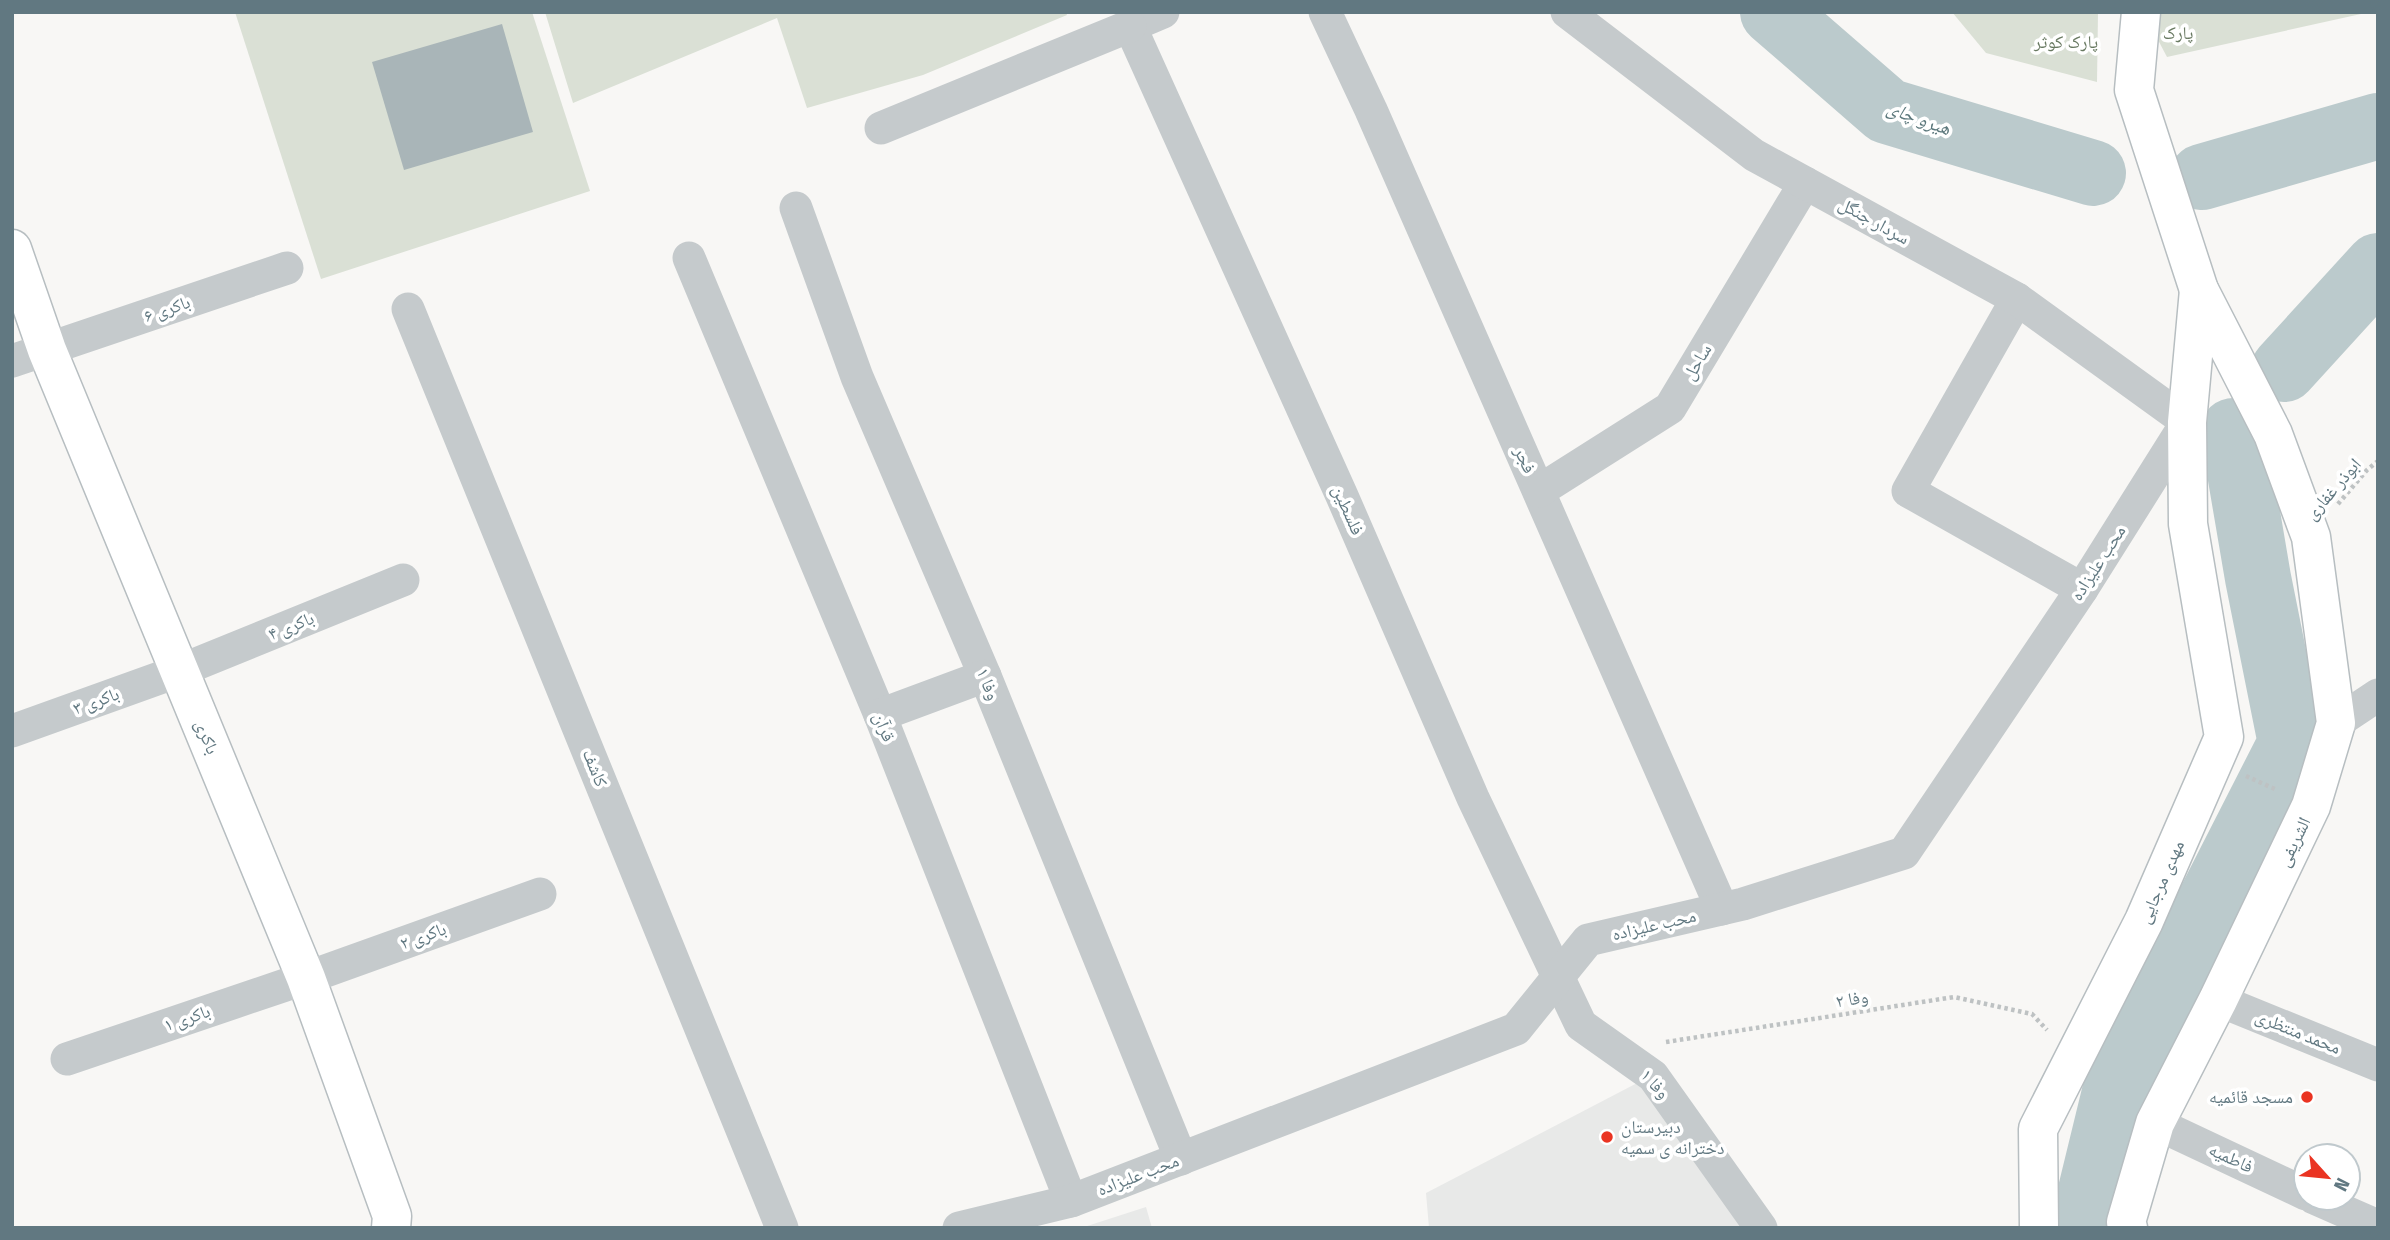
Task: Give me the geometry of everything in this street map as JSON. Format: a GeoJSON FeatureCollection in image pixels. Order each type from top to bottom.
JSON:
{"type":"FeatureCollection","features":[{"type":"Feature","properties":{"kind":"main road"},"geometry":{"type":"LineString","coordinates":[[2141,12],[2134,90],[2199,290]]}},
{"type":"Feature","properties":{"kind":"main road","name":"باکری"},"geometry":{"type":"LineString","coordinates":[[12,249],[30,356],[180,671],[306,978],[392,1216],[391,1228]]}},
{"type":"Feature","properties":{"kind":"main road","name":"مهدی مرجایی"},"geometry":{"type":"LineString","coordinates":[[2039,1228],[2038,1129],[2144,921],[2224,737],[2188,524],[2186,422],[2199,290]]}},
{"type":"Feature","properties":{"kind":"main road","name":"الشریفی"},"geometry":{"type":"LineString","coordinates":[[2123,1226],[2155,1123],[2218,1000],[2311,806],[2336,723],[2311,537],[2273,434],[2199,290]]}},
{"type":"Feature","properties":{"kind":"street"},"geometry":{"type":"LineString","coordinates":[[881,128],[1163,12]]}},
{"type":"Feature","properties":{"kind":"street","name":"فجر"},"geometry":{"type":"LineString","coordinates":[[1325,12],[1371,110],[1722,909]]}},
{"type":"Feature","properties":{"kind":"street","name":"سردار جنگل"},"geometry":{"type":"LineString","coordinates":[[1567,12],[1754,155],[2017,299],[2186,422]]}},
{"type":"Feature","properties":{"kind":"street","name":"فلسطین"},"geometry":{"type":"LineString","coordinates":[[1130,26],[1342,496],[1473,798],[1581,1025]]}},
{"type":"Feature","properties":{"kind":"street","name":"ساحل"},"geometry":{"type":"LineString","coordinates":[[1539,491],[1670,408],[1805,183]]}},
{"type":"Feature","properties":{"kind":"street","name":"وفا ۱"},"geometry":{"type":"LineString","coordinates":[[796,208],[857,377],[985,676],[1181,1159]]}},
{"type":"Feature","properties":{"kind":"street","name":"قرآن"},"geometry":{"type":"LineString","coordinates":[[689,258],[880,715],[1071,1200]]}},
{"type":"Feature","properties":{"kind":"street","name":"باکری ۶"},"geometry":{"type":"LineString","coordinates":[[30,356],[287,268]]}},
{"type":"Feature","properties":{"kind":"street"},"geometry":{"type":"LineString","coordinates":[[2017,299],[1908,491],[2082,589]]}},
{"type":"Feature","properties":{"kind":"street","name":"کاشف"},"geometry":{"type":"LineString","coordinates":[[408,309],[782,1228]]}},
{"type":"Feature","properties":{"kind":"street","name":"محب علیزاده"},"geometry":{"type":"LineString","coordinates":[[959,1228],[1071,1200],[1516,1029],[1588,940],[1743,904],[1904,853],[2082,589],[2186,422]]}},
{"type":"Feature","properties":{"kind":"street","name":"باکری ۴"},"geometry":{"type":"LineString","coordinates":[[180,671],[403,580]]}},
{"type":"Feature","properties":{"kind":"street","name":"باکری ۳"},"geometry":{"type":"LineString","coordinates":[[12,731],[180,671]]}},
{"type":"Feature","properties":{"kind":"street"},"geometry":{"type":"LineString","coordinates":[[880,715],[985,676]]}},
{"type":"Feature","properties":{"kind":"street"},"geometry":{"type":"LineString","coordinates":[[2336,723],[2378,695]]}},
{"type":"Feature","properties":{"kind":"street","name":"باکری ۲"},"geometry":{"type":"LineString","coordinates":[[306,978],[540,894]]}},
{"type":"Feature","properties":{"kind":"street","name":"باکری ۱"},"geometry":{"type":"LineString","coordinates":[[67,1059],[306,978]]}},
{"type":"Feature","properties":{"kind":"street","name":"محمد منتظری"},"geometry":{"type":"LineString","coordinates":[[2218,1000],[2378,1065]]}},
{"type":"Feature","properties":{"kind":"street","name":"وفا ۱"},"geometry":{"type":"LineString","coordinates":[[1581,1025],[1653,1076],[1761,1228]]}},
{"type":"Feature","properties":{"kind":"street","name":"فاطمیه"},"geometry":{"type":"LineString","coordinates":[[2155,1123],[2292,1187]]}},
{"type":"Feature","properties":{"kind":"street"},"geometry":{"type":"LineString","coordinates":[[2346,1212],[2378,1226]]}},
{"type":"Feature","properties":{"kind":"path","name":"ابوذر غفاری"},"geometry":{"type":"LineString","coordinates":[[2311,537],[2367,470],[2378,461]]}},
{"type":"Feature","properties":{"kind":"path"},"geometry":{"type":"LineString","coordinates":[[2214,761],[2311,806]]}},
{"type":"Feature","properties":{"kind":"path","name":"وفا ۲"},"geometry":{"type":"LineString","coordinates":[[1615,1049],[1954,997],[2032,1014],[2075,1058]]}},
{"type":"Feature","properties":{"kind":"shaded area","name":"دبیرستان دخترانه ی سمیه"},"geometry":{"type":"Polygon","coordinates":[[[1641,1081],[1747,1228],[1429,1228],[1426,1193],[1641,1081]]]}},
{"type":"Feature","properties":{"kind":"shaded area"},"geometry":{"type":"Polygon","coordinates":[[[1146,1207],[1152,1228],[1081,1228],[1146,1207]]]}},
{"type":"Feature","properties":{"kind":"green space"},"geometry":{"type":"Polygon","coordinates":[[[235,12],[532,12],[590,191],[321,279],[235,12]]]}},
{"type":"Feature","properties":{"kind":"green space"},"geometry":{"type":"Polygon","coordinates":[[[545,12],[1066,12],[1067,15],[923,75],[807,108],[777,18],[573,103],[545,12]]]}},
{"type":"Feature","properties":{"kind":"green space","name":"پارک کوثر"},"geometry":{"type":"Polygon","coordinates":[[[1952,12],[2098,12],[2097,82],[1986,53],[1952,12]]]}},
{"type":"Feature","properties":{"kind":"green space","name":"پارک"},"geometry":{"type":"Polygon","coordinates":[[[2159,12],[2370,12],[2167,57],[2157,38],[2159,12]]]}},
{"type":"Feature","properties":{"kind":"building"},"geometry":{"type":"Polygon","coordinates":[[[502,24],[533,132],[404,170],[372,62],[502,24]]]}},
{"type":"Feature","properties":{"kind":"waterway","name":"هیرو چای"},"geometry":{"type":"LineString","coordinates":[[1773,12],[1887,111],[2093,173]]}},
{"type":"Feature","properties":{"kind":"waterway","name":"هیرو چای"},"geometry":{"type":"LineString","coordinates":[[2202,177],[2378,126]]}},
{"type":"Feature","properties":{"kind":"waterway"},"geometry":{"type":"LineString","coordinates":[[2284,369],[2378,266]]}},
{"type":"Feature","properties":{"kind":"waterway"},"geometry":{"type":"LineString","coordinates":[[2086,1211],[2117,1084],[2291,743],[2258,578],[2233,431]]}},
{"type":"Feature","properties":{"kind":"place","name":"مسجد قائمیه"},"geometry":{"type":"Point","coordinates":[2307,1097]}},
{"type":"Feature","properties":{"kind":"place","name":"دبیرستان دخترانه ی سمیه"},"geometry":{"type":"Point","coordinates":[1607,1137]}}]}
